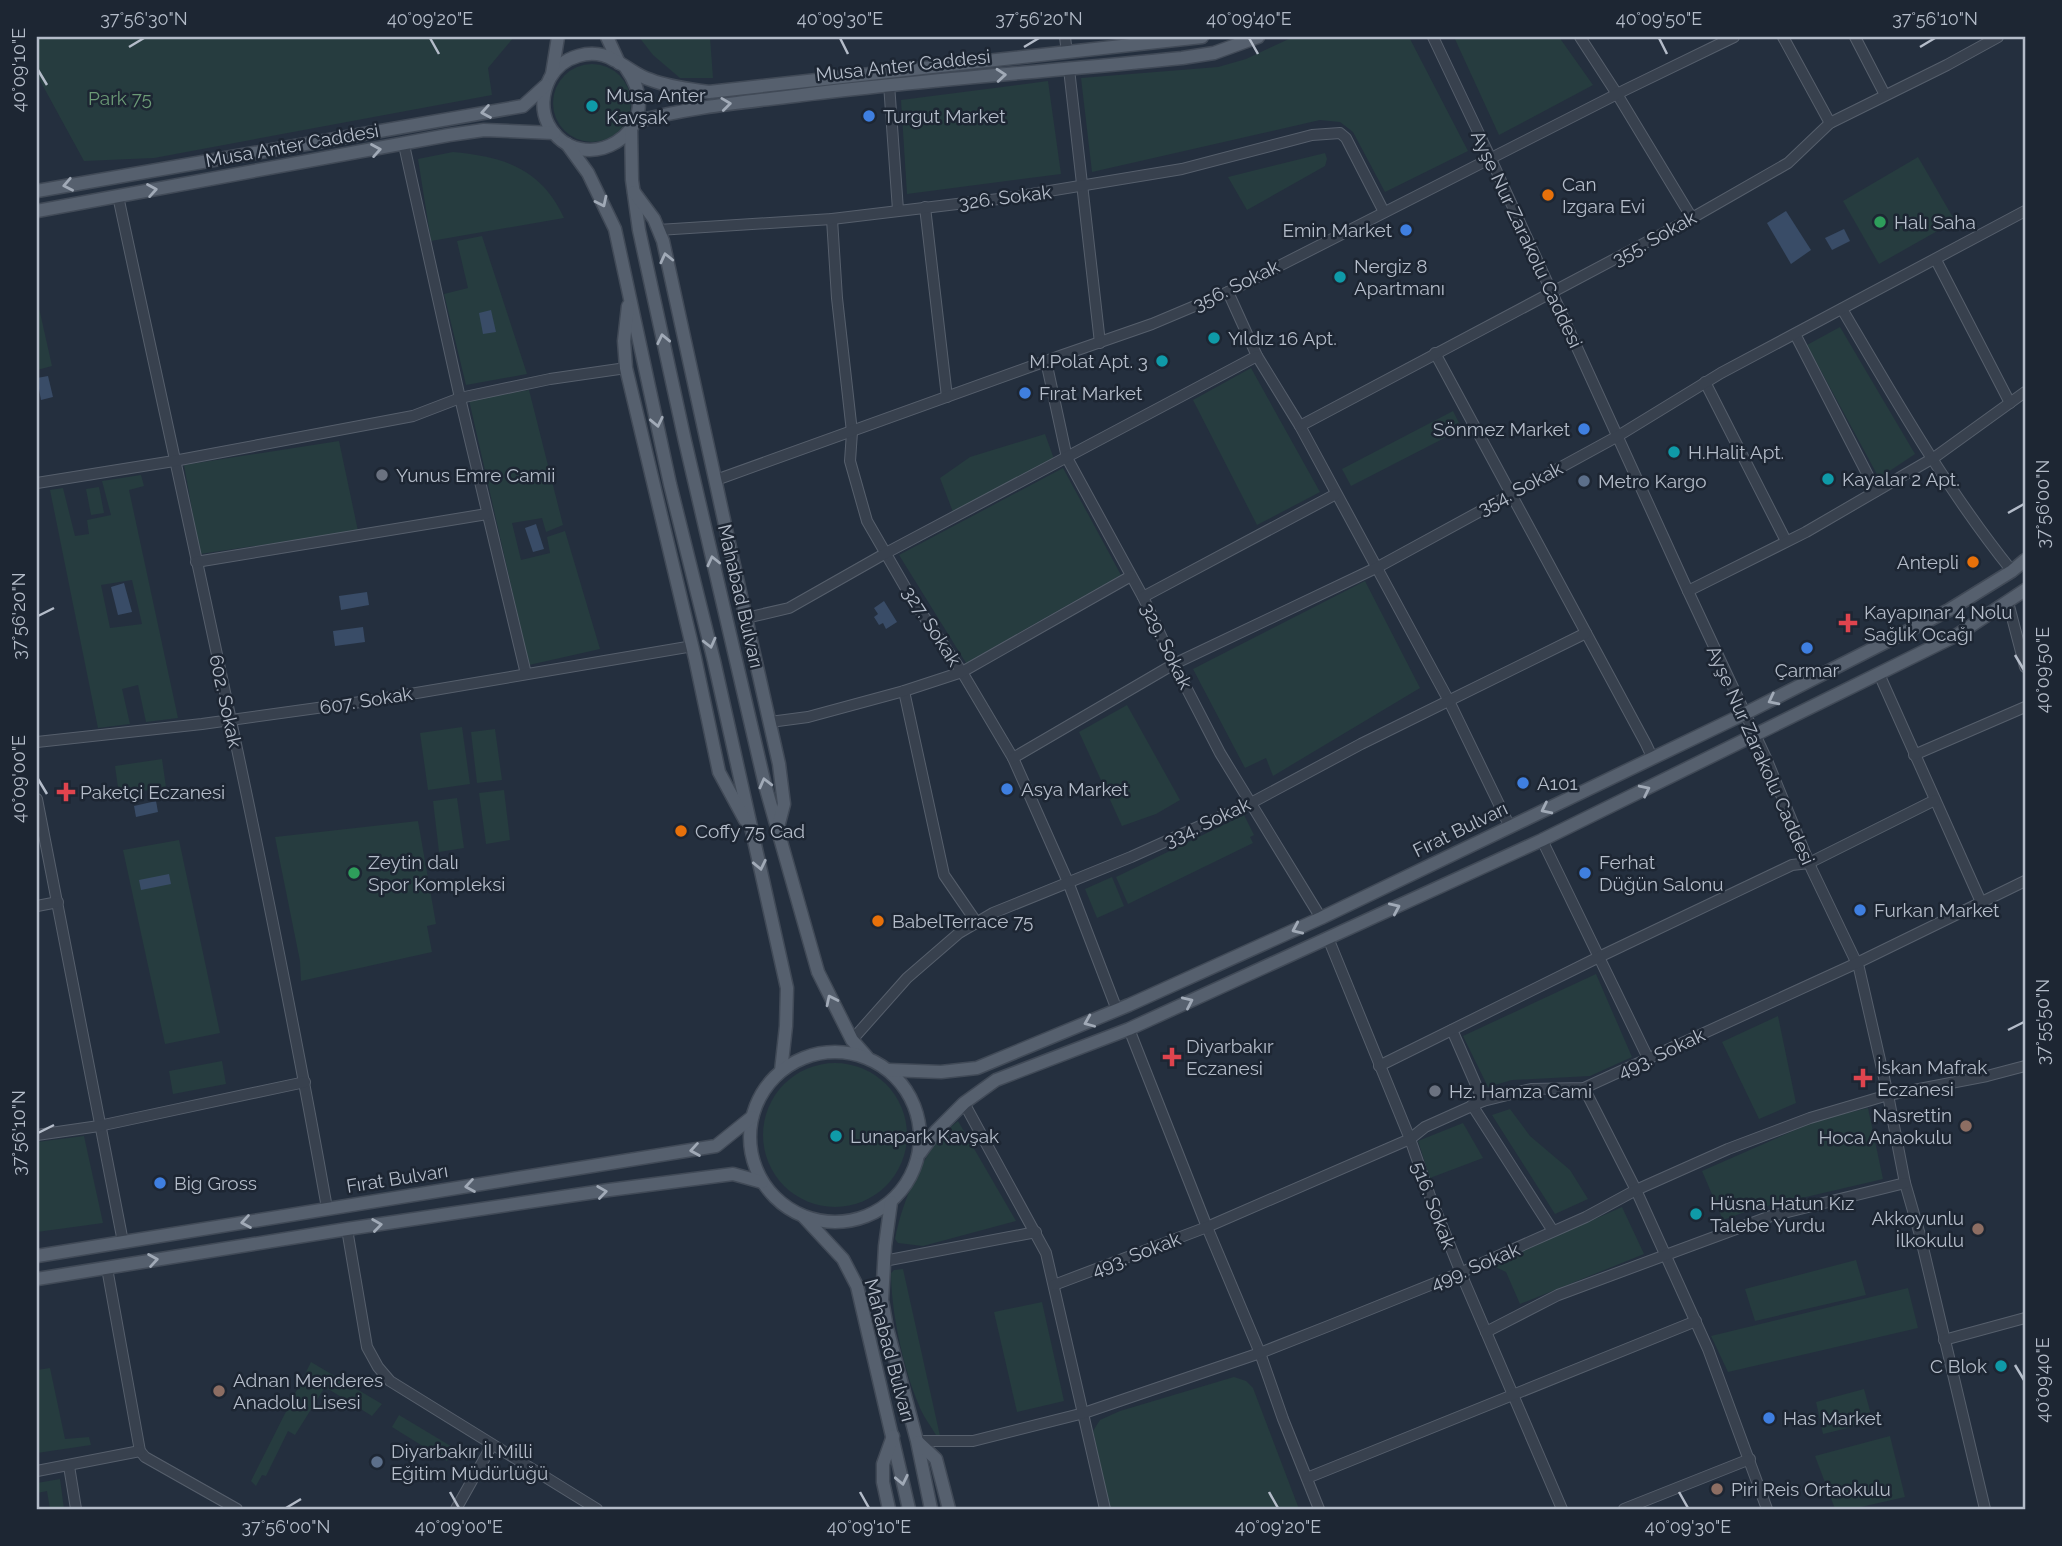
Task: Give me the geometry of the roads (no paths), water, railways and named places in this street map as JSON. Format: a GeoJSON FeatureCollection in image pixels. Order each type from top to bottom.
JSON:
{"type":"FeatureCollection","features":[{"type":"Feature","properties":{"kind":"main road"},"geometry":{"type":"LineString","coordinates":[[558,37],[543,98],[543,110],[549,126],[588,173],[615,229],[670,484],[714,661],[787,988],[781,1071]]}},
{"type":"Feature","properties":{"kind":"main road"},"geometry":{"type":"LineString","coordinates":[[566,144],[598,150],[613,145],[626,135],[633,125],[639,104],[638,91],[634,79],[622,66],[607,37]]}},
{"type":"Feature","properties":{"kind":"main road","name":"Musa Anter Caddesi"},"geometry":{"type":"LineString","coordinates":[[622,66],[652,81],[709,92],[1202,37]]}},
{"type":"Feature","properties":{"kind":"main road","name":"Musa Anter Caddesi"},"geometry":{"type":"LineString","coordinates":[[633,125],[658,116],[711,106],[889,84],[1214,54],[1258,37]]}},
{"type":"Feature","properties":{"kind":"main road"},"geometry":{"type":"LineString","coordinates":[[549,80],[561,64],[573,57],[587,54],[601,55],[622,66]]}},
{"type":"Feature","properties":{"kind":"main road","name":"Musa Anter Caddesi"},"geometry":{"type":"LineString","coordinates":[[37,191],[523,106],[549,80]]}},
{"type":"Feature","properties":{"kind":"main road","name":"Mahabad Bulvarı"},"geometry":{"type":"LineString","coordinates":[[633,125],[633,191],[639,230],[765,785],[818,972],[852,1040],[867,1057]]}},
{"type":"Feature","properties":{"kind":"main road","name":"Musa Anter Caddesi"},"geometry":{"type":"LineString","coordinates":[[37,211],[484,130],[554,133]]}},
{"type":"Feature","properties":{"kind":"main road"},"geometry":{"type":"LineString","coordinates":[[633,191],[654,219],[663,241],[779,764],[785,804],[778,827]]}},
{"type":"Feature","properties":{"kind":"main road"},"geometry":{"type":"LineString","coordinates":[[630,296],[624,341],[626,368],[719,772],[753,835]]}},
{"type":"Feature","properties":{"kind":"main road","name":"Fırat Bulvarı"},"geometry":{"type":"LineString","coordinates":[[889,1070],[941,1072],[977,1068],[1117,1010],[1321,918],[1744,714],[1949,610],[2025,560]]}},
{"type":"Feature","properties":{"kind":"main road"},"geometry":{"type":"LineString","coordinates":[[920,1153],[936,1131],[964,1103],[996,1080],[1129,1029],[1542,840],[1956,635],[2025,590]]}},
{"type":"Feature","properties":{"kind":"main road"},"geometry":{"type":"LineString","coordinates":[[822,1052],[845,1052],[867,1057],[889,1070],[912,1098],[919,1116],[921,1134],[920,1153],[914,1171],[891,1202],[871,1215],[849,1222],[825,1222],[803,1216],[787,1208],[762,1182],[751,1150],[752,1116],[763,1091],[781,1071],[800,1059],[822,1052]]}},
{"type":"Feature","properties":{"kind":"main road"},"geometry":{"type":"LineString","coordinates":[[991,1062],[982,1070],[982,1074],[984,1078],[996,1080]]}},
{"type":"Feature","properties":{"kind":"main road","name":"Fırat Bulvarı"},"geometry":{"type":"LineString","coordinates":[[37,1256],[716,1146],[752,1116]]}},
{"type":"Feature","properties":{"kind":"main road"},"geometry":{"type":"LineString","coordinates":[[37,1279],[609,1190],[733,1174],[762,1182]]}},
{"type":"Feature","properties":{"kind":"main road","name":"Mahabad Bulvarı"},"geometry":{"type":"LineString","coordinates":[[891,1202],[882,1300],[931,1509]]}},
{"type":"Feature","properties":{"kind":"main road","name":"Mahabad Bulvarı"},"geometry":{"type":"LineString","coordinates":[[803,1216],[844,1259],[857,1286],[909,1509]]}},
{"type":"Feature","properties":{"kind":"main road"},"geometry":{"type":"LineString","coordinates":[[888,1509],[883,1464],[893,1436]]}},
{"type":"Feature","properties":{"kind":"main road"},"geometry":{"type":"LineString","coordinates":[[917,1441],[936,1459],[949,1509]]}},
{"type":"Feature","properties":{"kind":"street"},"geometry":{"type":"LineString","coordinates":[[1065,37],[1067,53]]}},
{"type":"Feature","properties":{"kind":"street","name":"Ayşe Nur Zarakolu Caddesi"},"geometry":{"type":"LineString","coordinates":[[1433,37],[1492,159],[1755,736],[1809,863],[1857,963],[1888,1095],[1905,1183],[1920,1235],[1985,1509]]}},
{"type":"Feature","properties":{"kind":"street"},"geometry":{"type":"LineString","coordinates":[[1580,37],[1618,94],[1692,218]]}},
{"type":"Feature","properties":{"kind":"street","name":"356. Sokak"},"geometry":{"type":"LineString","coordinates":[[716,480],[1152,324],[1228,292],[1734,37]]}},
{"type":"Feature","properties":{"kind":"street"},"geometry":{"type":"LineString","coordinates":[[1783,37],[1830,123]]}},
{"type":"Feature","properties":{"kind":"street"},"geometry":{"type":"LineString","coordinates":[[1855,37],[1885,96]]}},
{"type":"Feature","properties":{"kind":"street","name":"355. Sokak"},"geometry":{"type":"LineString","coordinates":[[1300,426],[1692,218],[1788,163],[1830,123],[1998,37]]}},
{"type":"Feature","properties":{"kind":"street"},"geometry":{"type":"LineString","coordinates":[[1069,69],[1100,343]]}},
{"type":"Feature","properties":{"kind":"street"},"geometry":{"type":"LineString","coordinates":[[889,84],[898,210]]}},
{"type":"Feature","properties":{"kind":"street","name":"326. Sokak"},"geometry":{"type":"LineString","coordinates":[[659,230],[832,219],[1007,198],[1186,168],[1312,135],[1340,134],[1346,138],[1384,212]]}},
{"type":"Feature","properties":{"kind":"street"},"geometry":{"type":"LineString","coordinates":[[404,145],[460,398],[526,674]]}},
{"type":"Feature","properties":{"kind":"street","name":"602. Sokak"},"geometry":{"type":"LineString","coordinates":[[118,196],[231,719],[305,1082],[327,1208]]}},
{"type":"Feature","properties":{"kind":"street"},"geometry":{"type":"LineString","coordinates":[[925,207],[947,397]]}},
{"type":"Feature","properties":{"kind":"street","name":"354. Sokak"},"geometry":{"type":"LineString","coordinates":[[1013,758],[1174,664],[1378,567],[1618,436],[1705,382],[2025,211]]}},
{"type":"Feature","properties":{"kind":"street","name":"327. Sokak"},"geometry":{"type":"LineString","coordinates":[[832,219],[837,298],[852,432],[850,461],[867,521],[912,599],[962,672],[1013,758],[1068,882],[1117,1010]]}},
{"type":"Feature","properties":{"kind":"street"},"geometry":{"type":"LineString","coordinates":[[1936,260],[2010,403]]}},
{"type":"Feature","properties":{"kind":"street"},"geometry":{"type":"LineString","coordinates":[[1228,292],[1257,356],[1300,426],[1450,701],[1510,827]]}},
{"type":"Feature","properties":{"kind":"street"},"geometry":{"type":"LineString","coordinates":[[1842,309],[1931,459],[1977,527],[2012,571]]}},
{"type":"Feature","properties":{"kind":"street"},"geometry":{"type":"LineString","coordinates":[[1795,334],[1876,491]]}},
{"type":"Feature","properties":{"kind":"street"},"geometry":{"type":"LineString","coordinates":[[1435,353],[1653,758]]}},
{"type":"Feature","properties":{"kind":"street"},"geometry":{"type":"LineString","coordinates":[[746,618],[789,608],[886,552],[1257,356]]}},
{"type":"Feature","properties":{"kind":"street","name":"329. Sokak"},"geometry":{"type":"LineString","coordinates":[[1046,361],[1068,458],[1143,597],[1220,753],[1321,918]]}},
{"type":"Feature","properties":{"kind":"street"},"geometry":{"type":"LineString","coordinates":[[37,484],[413,416],[460,398],[550,379],[626,368]]}},
{"type":"Feature","properties":{"kind":"street"},"geometry":{"type":"LineString","coordinates":[[1705,382],[1786,541]]}},
{"type":"Feature","properties":{"kind":"street"},"geometry":{"type":"LineString","coordinates":[[1688,592],[1786,541],[1931,459],[2025,392]]}},
{"type":"Feature","properties":{"kind":"street"},"geometry":{"type":"LineString","coordinates":[[1143,597],[1336,494]]}},
{"type":"Feature","properties":{"kind":"street"},"geometry":{"type":"LineString","coordinates":[[196,562],[487,514]]}},
{"type":"Feature","properties":{"kind":"street"},"geometry":{"type":"LineString","coordinates":[[770,722],[808,717],[962,672],[1132,576]]}},
{"type":"Feature","properties":{"kind":"street"},"geometry":{"type":"LineString","coordinates":[[2008,602],[2025,667]]}},
{"type":"Feature","properties":{"kind":"street","name":"334. Sokak"},"geometry":{"type":"LineString","coordinates":[[852,1040],[907,978],[958,933],[993,913],[1131,857],[1251,803],[1360,744],[1586,633]]}},
{"type":"Feature","properties":{"kind":"street","name":"607. Sokak"},"geometry":{"type":"LineString","coordinates":[[37,742],[375,700],[692,646]]}},
{"type":"Feature","properties":{"kind":"street"},"geometry":{"type":"LineString","coordinates":[[1879,674],[1982,902]]}},
{"type":"Feature","properties":{"kind":"street"},"geometry":{"type":"LineString","coordinates":[[904,691],[944,875],[977,923]]}},
{"type":"Feature","properties":{"kind":"street"},"geometry":{"type":"LineString","coordinates":[[1914,755],[2025,707]]}},
{"type":"Feature","properties":{"kind":"street"},"geometry":{"type":"LineString","coordinates":[[37,799],[122,1242]]}},
{"type":"Feature","properties":{"kind":"street"},"geometry":{"type":"LineString","coordinates":[[1379,1066],[1792,864],[1809,863],[1935,800]]}},
{"type":"Feature","properties":{"kind":"street"},"geometry":{"type":"LineString","coordinates":[[1542,840],[1648,1058]]}},
{"type":"Feature","properties":{"kind":"street","name":"493. Sokak"},"geometry":{"type":"LineString","coordinates":[[1054,1285],[1208,1227],[1410,1139],[1424,1127],[1472,1105],[1531,1089],[1584,1088],[1857,963],[2025,881]]}},
{"type":"Feature","properties":{"kind":"street"},"geometry":{"type":"LineString","coordinates":[[37,906],[58,902]]}},
{"type":"Feature","properties":{"kind":"street","name":"516. Sokak"},"geometry":{"type":"LineString","coordinates":[[1328,938],[1461,1273],[1562,1509]]}},
{"type":"Feature","properties":{"kind":"street"},"geometry":{"type":"LineString","coordinates":[[1129,1029],[1320,1509]]}},
{"type":"Feature","properties":{"kind":"street"},"geometry":{"type":"LineString","coordinates":[[1452,1030],[1483,1101]]}},
{"type":"Feature","properties":{"kind":"street","name":"499. Sokak"},"geometry":{"type":"LineString","coordinates":[[917,1441],[973,1441],[1084,1413],[1260,1353],[1461,1273],[1587,1217],[1636,1191],[1728,1149],[1810,1118],[1888,1095],[2025,1066]]}},
{"type":"Feature","properties":{"kind":"street"},"geometry":{"type":"LineString","coordinates":[[37,1135],[99,1126],[305,1082]]}},
{"type":"Feature","properties":{"kind":"street"},"geometry":{"type":"LineString","coordinates":[[1584,1088],[1636,1191],[1696,1321],[1767,1509]]}},
{"type":"Feature","properties":{"kind":"street"},"geometry":{"type":"LineString","coordinates":[[964,1103],[1046,1253],[1105,1509]]}},
{"type":"Feature","properties":{"kind":"street"},"geometry":{"type":"LineString","coordinates":[[1472,1105],[1553,1231]]}},
{"type":"Feature","properties":{"kind":"street"},"geometry":{"type":"LineString","coordinates":[[1486,1332],[1558,1295],[1772,1216],[1905,1183]]}},
{"type":"Feature","properties":{"kind":"street"},"geometry":{"type":"LineString","coordinates":[[347,1229],[368,1347],[377,1367],[390,1381],[597,1509]]}},
{"type":"Feature","properties":{"kind":"street"},"geometry":{"type":"LineString","coordinates":[[884,1261],[1036,1232]]}},
{"type":"Feature","properties":{"kind":"street"},"geometry":{"type":"LineString","coordinates":[[107,1268],[140,1451],[145,1457],[237,1509]]}},
{"type":"Feature","properties":{"kind":"street"},"geometry":{"type":"LineString","coordinates":[[1944,1340],[2025,1318]]}},
{"type":"Feature","properties":{"kind":"street"},"geometry":{"type":"LineString","coordinates":[[1307,1478],[1696,1321]]}},
{"type":"Feature","properties":{"kind":"street"},"geometry":{"type":"LineString","coordinates":[[456,1509],[492,1445]]}},
{"type":"Feature","properties":{"kind":"street"},"geometry":{"type":"LineString","coordinates":[[37,1471],[140,1451]]}},
{"type":"Feature","properties":{"kind":"street"},"geometry":{"type":"LineString","coordinates":[[1624,1509],[1749,1459]]}},
{"type":"Feature","properties":{"kind":"street"},"geometry":{"type":"LineString","coordinates":[[69,1466],[76,1509]]}},
{"type":"Feature","properties":{"kind":"water"},"geometry":{"type":"Polygon","coordinates":[[[1786,211],[1811,250],[1791,264],[1767,223],[1786,211]]]}},
{"type":"Feature","properties":{"kind":"water"},"geometry":{"type":"Polygon","coordinates":[[[1844,229],[1850,241],[1832,250],[1825,238],[1844,229]]]}},
{"type":"Feature","properties":{"kind":"water"},"geometry":{"type":"Polygon","coordinates":[[[491,310],[496,332],[483,334],[479,313],[491,310]]]}},
{"type":"Feature","properties":{"kind":"water"},"geometry":{"type":"Polygon","coordinates":[[[48,376],[53,397],[41,400],[37,378],[48,376]]]}},
{"type":"Feature","properties":{"kind":"water"},"geometry":{"type":"Polygon","coordinates":[[[536,524],[544,549],[533,552],[525,528],[536,524]]]}},
{"type":"Feature","properties":{"kind":"water"},"geometry":{"type":"Polygon","coordinates":[[[124,583],[132,612],[118,615],[111,587],[124,583]]]}},
{"type":"Feature","properties":{"kind":"water"},"geometry":{"type":"Polygon","coordinates":[[[367,592],[369,605],[341,610],[339,596],[367,592]]]}},
{"type":"Feature","properties":{"kind":"water"},"geometry":{"type":"Polygon","coordinates":[[[884,601],[897,622],[886,629],[883,623],[879,625],[874,617],[878,614],[874,608],[884,601]]]}},
{"type":"Feature","properties":{"kind":"water"},"geometry":{"type":"Polygon","coordinates":[[[363,627],[365,642],[335,646],[333,631],[363,627]]]}},
{"type":"Feature","properties":{"kind":"water"},"geometry":{"type":"Polygon","coordinates":[[[156,801],[158,812],[136,817],[134,806],[156,801]]]}},
{"type":"Feature","properties":{"kind":"water"},"geometry":{"type":"Polygon","coordinates":[[[169,874],[171,884],[141,890],[139,880],[169,874]]]}},
{"type":"Feature","properties":{"kind":"place","name":"Musa Anter Kavşak"},"geometry":{"type":"Point","coordinates":[592,106]}},
{"type":"Feature","properties":{"kind":"place","name":"Turgut Market"},"geometry":{"type":"Point","coordinates":[869,116]}},
{"type":"Feature","properties":{"kind":"place","name":"Can Izgara Evi"},"geometry":{"type":"Point","coordinates":[1548,195]}},
{"type":"Feature","properties":{"kind":"place","name":"Halı Saha"},"geometry":{"type":"Point","coordinates":[1880,222]}},
{"type":"Feature","properties":{"kind":"place","name":"Emin Market"},"geometry":{"type":"Point","coordinates":[1406,230]}},
{"type":"Feature","properties":{"kind":"place","name":"Nergiz 8 Apartmanı"},"geometry":{"type":"Point","coordinates":[1340,277]}},
{"type":"Feature","properties":{"kind":"place","name":"Yıldız 16 Apt."},"geometry":{"type":"Point","coordinates":[1214,338]}},
{"type":"Feature","properties":{"kind":"place","name":"M.Polat Apt. 3"},"geometry":{"type":"Point","coordinates":[1162,361]}},
{"type":"Feature","properties":{"kind":"place","name":"Fırat Market"},"geometry":{"type":"Point","coordinates":[1025,393]}},
{"type":"Feature","properties":{"kind":"place","name":"Sönmez Market"},"geometry":{"type":"Point","coordinates":[1584,429]}},
{"type":"Feature","properties":{"kind":"place","name":"H.Halit Apt."},"geometry":{"type":"Point","coordinates":[1674,452]}},
{"type":"Feature","properties":{"kind":"place","name":"Yunus Emre Camii"},"geometry":{"type":"Point","coordinates":[382,475]}},
{"type":"Feature","properties":{"kind":"place","name":"Kayalar 2 Apt."},"geometry":{"type":"Point","coordinates":[1828,479]}},
{"type":"Feature","properties":{"kind":"place","name":"Metro Kargo"},"geometry":{"type":"Point","coordinates":[1584,481]}},
{"type":"Feature","properties":{"kind":"place","name":"Antepli"},"geometry":{"type":"Point","coordinates":[1973,562]}},
{"type":"Feature","properties":{"kind":"place","name":"Kayapınar 4 Nolu Sağlık Ocağı"},"geometry":{"type":"Point","coordinates":[1848,623]}},
{"type":"Feature","properties":{"kind":"place","name":"Çarmar"},"geometry":{"type":"Point","coordinates":[1807,648]}},
{"type":"Feature","properties":{"kind":"place","name":"A101"},"geometry":{"type":"Point","coordinates":[1523,783]}},
{"type":"Feature","properties":{"kind":"place","name":"Asya Market"},"geometry":{"type":"Point","coordinates":[1007,789]}},
{"type":"Feature","properties":{"kind":"place","name":"Paketçi Eczanesi"},"geometry":{"type":"Point","coordinates":[66,792]}},
{"type":"Feature","properties":{"kind":"place","name":"Coffy 75 Cad"},"geometry":{"type":"Point","coordinates":[681,831]}},
{"type":"Feature","properties":{"kind":"place","name":"Zeytin dalı Spor Kompleksi"},"geometry":{"type":"Point","coordinates":[354,873]}},
{"type":"Feature","properties":{"kind":"place","name":"Ferhat Düğün Salonu"},"geometry":{"type":"Point","coordinates":[1585,873]}},
{"type":"Feature","properties":{"kind":"place","name":"Furkan Market"},"geometry":{"type":"Point","coordinates":[1860,910]}},
{"type":"Feature","properties":{"kind":"place","name":"BabelTerrace 75"},"geometry":{"type":"Point","coordinates":[878,921]}},
{"type":"Feature","properties":{"kind":"place","name":"Diyarbakır Eczanesi"},"geometry":{"type":"Point","coordinates":[1172,1057]}},
{"type":"Feature","properties":{"kind":"place","name":"İskan Mafrak Eczanesi"},"geometry":{"type":"Point","coordinates":[1863,1078]}},
{"type":"Feature","properties":{"kind":"place","name":"Hz. Hamza Cami"},"geometry":{"type":"Point","coordinates":[1435,1091]}},
{"type":"Feature","properties":{"kind":"place","name":"Nasrettin Hoca Anaokulu"},"geometry":{"type":"Point","coordinates":[1966,1126]}},
{"type":"Feature","properties":{"kind":"place","name":"Lunapark Kavşak"},"geometry":{"type":"Point","coordinates":[836,1136]}},
{"type":"Feature","properties":{"kind":"place","name":"Big Gross"},"geometry":{"type":"Point","coordinates":[160,1183]}},
{"type":"Feature","properties":{"kind":"place","name":"Hüsna Hatun Kız Talebe Yurdu"},"geometry":{"type":"Point","coordinates":[1696,1214]}},
{"type":"Feature","properties":{"kind":"place","name":"Akkoyunlu İlkokulu"},"geometry":{"type":"Point","coordinates":[1978,1229]}},
{"type":"Feature","properties":{"kind":"place","name":"C Blok"},"geometry":{"type":"Point","coordinates":[2001,1366]}},
{"type":"Feature","properties":{"kind":"place","name":"Adnan Menderes Anadolu Lisesi"},"geometry":{"type":"Point","coordinates":[219,1391]}},
{"type":"Feature","properties":{"kind":"place","name":"Has Market"},"geometry":{"type":"Point","coordinates":[1769,1418]}},
{"type":"Feature","properties":{"kind":"place","name":"Diyarbakır İl Milli Eğitim Müdürlüğü"},"geometry":{"type":"Point","coordinates":[377,1462]}},
{"type":"Feature","properties":{"kind":"place","name":"Piri Reis Ortaokulu"},"geometry":{"type":"Point","coordinates":[1717,1489]}},
{"type":"Feature","properties":{"kind":"park label","name":"Park 75"},"geometry":{"type":"Point","coordinates":[120,98]}}]}
